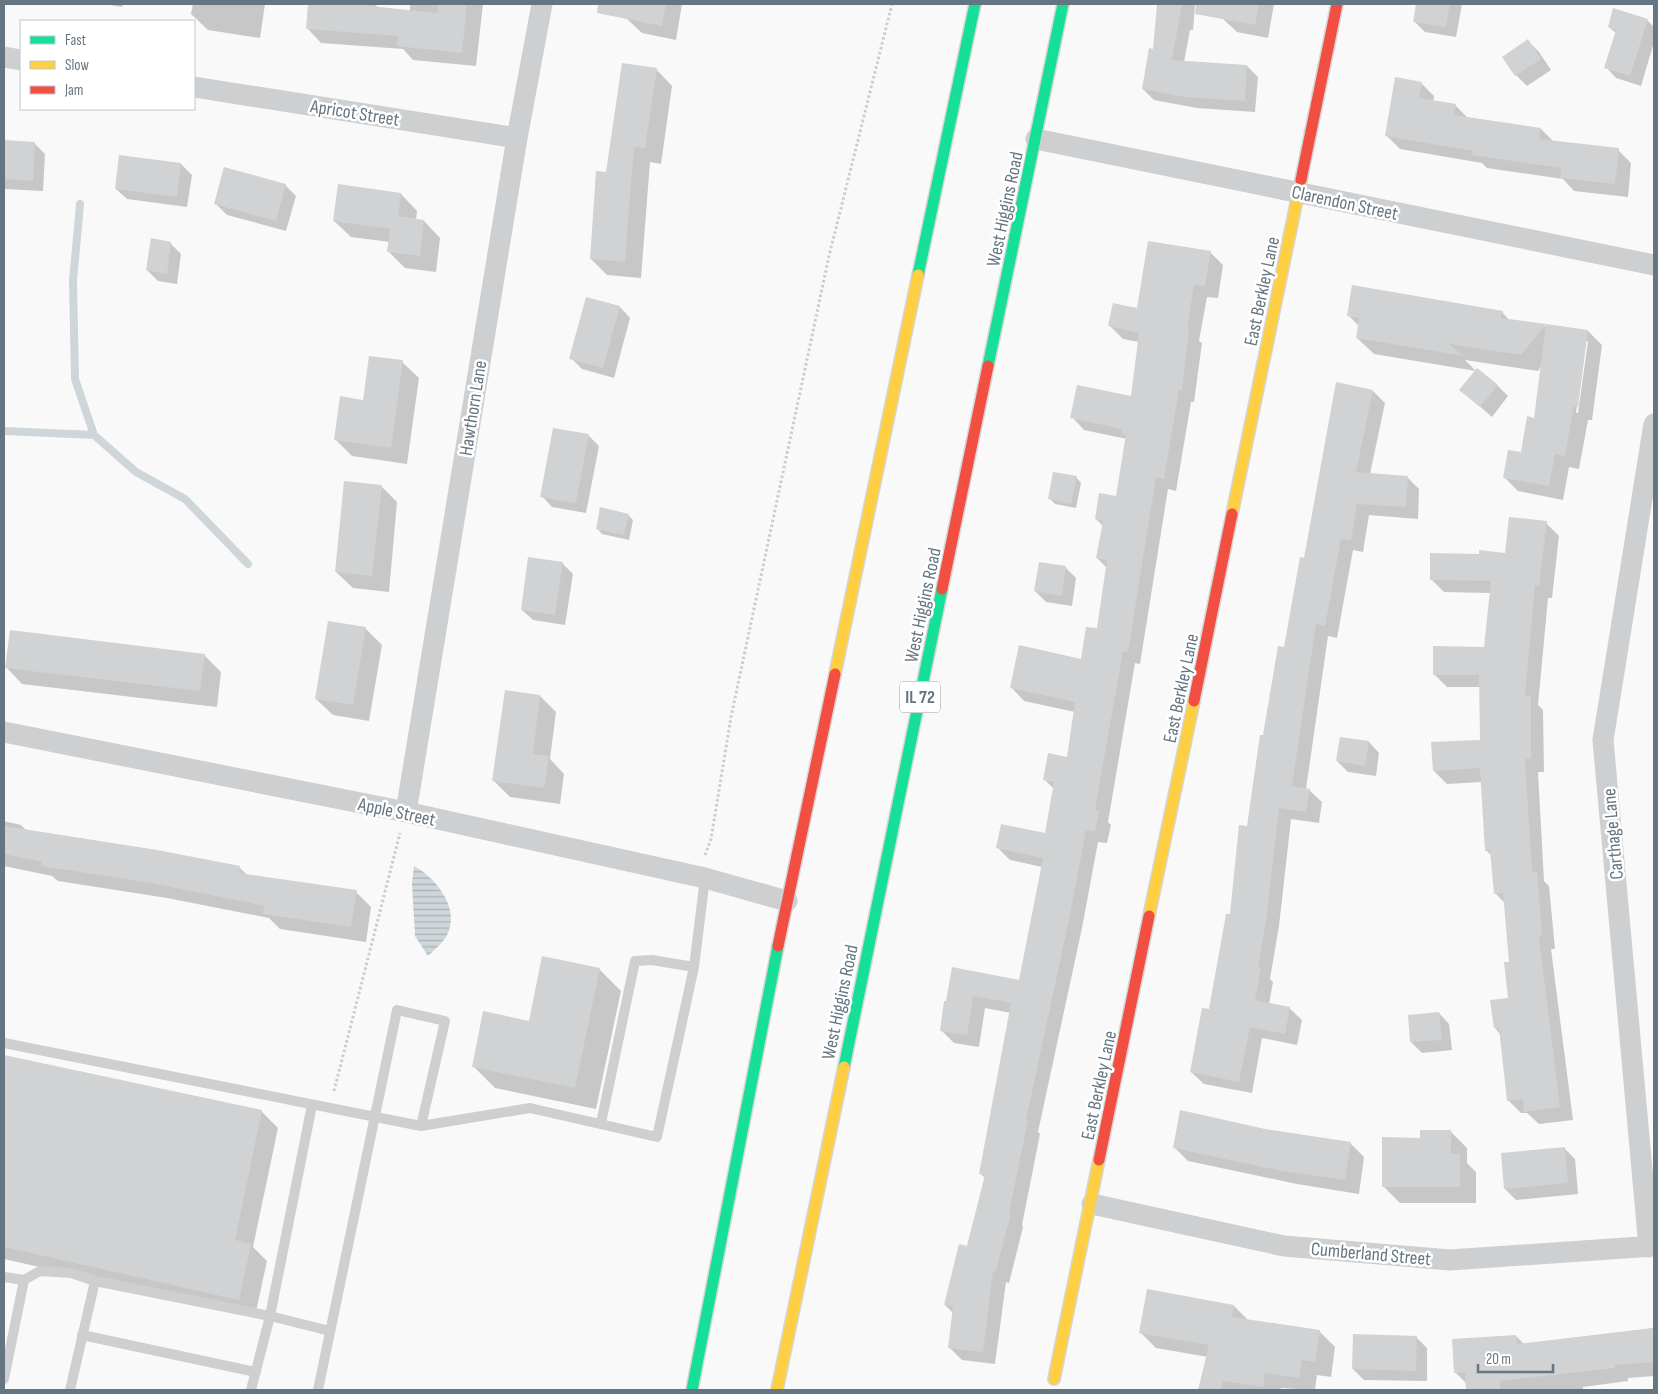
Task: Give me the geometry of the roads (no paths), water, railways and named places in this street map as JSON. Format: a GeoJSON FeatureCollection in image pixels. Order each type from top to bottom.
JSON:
{"type":"FeatureCollection","features":[{"type":"Feature","properties":{"kind":"main road"},"geometry":{"type":"LineString","coordinates":[[692,1390],[787,901],[975,4]]}},
{"type":"Feature","properties":{"kind":"main road","name":"West Higgins Road"},"geometry":{"type":"LineString","coordinates":[[777,1390],[1063,4]]}},
{"type":"Feature","properties":{"kind":"main road","name":"East Berkley Lane"},"geometry":{"type":"LineString","coordinates":[[1054,1379],[1092,1204],[1337,4]]}},
{"type":"Feature","properties":{"kind":"main road"},"geometry":{"type":"LineString","coordinates":[[783,1359],[787,1390]]}},
{"type":"Feature","properties":{"kind":"street","name":"Hawthorn Lane"},"geometry":{"type":"LineString","coordinates":[[406,812],[517,138],[542,4]]}},
{"type":"Feature","properties":{"kind":"street"},"geometry":{"type":"LineString","coordinates":[[4,57],[20,60]]}},
{"type":"Feature","properties":{"kind":"street","name":"Apricot Street"},"geometry":{"type":"LineString","coordinates":[[195,87],[517,138]]}},
{"type":"Feature","properties":{"kind":"street","name":"Clarendon Street"},"geometry":{"type":"LineString","coordinates":[[1036,139],[1654,265]]}},
{"type":"Feature","properties":{"kind":"street","name":"Carthage Lane"},"geometry":{"type":"LineString","coordinates":[[1651,1246],[1603,740],[1654,424]]}},
{"type":"Feature","properties":{"kind":"street","name":"Apple Street"},"geometry":{"type":"LineString","coordinates":[[4,732],[406,812],[705,878],[787,901]]}},
{"type":"Feature","properties":{"kind":"street","name":"Cumberland Street"},"geometry":{"type":"LineString","coordinates":[[1092,1204],[1284,1246],[1440,1259],[1651,1246]]}},
{"type":"Feature","properties":{"kind":"lane"},"geometry":{"type":"LineString","coordinates":[[4,1043],[373,1118],[421,1126],[530,1108],[657,1137],[694,967],[705,878]]}},
{"type":"Feature","properties":{"kind":"lane"},"geometry":{"type":"LineString","coordinates":[[601,1123],[635,961],[652,960],[694,967]]}},
{"type":"Feature","properties":{"kind":"lane"},"geometry":{"type":"LineString","coordinates":[[318,1390],[373,1118],[397,1010],[445,1021],[421,1126]]}},
{"type":"Feature","properties":{"kind":"lane"},"geometry":{"type":"LineString","coordinates":[[251,1390],[270,1316],[312,1105]]}},
{"type":"Feature","properties":{"kind":"lane"},"geometry":{"type":"LineString","coordinates":[[4,1277],[24,1280],[40,1270],[71,1273],[95,1281],[270,1316],[330,1331]]}},
{"type":"Feature","properties":{"kind":"lane"},"geometry":{"type":"LineString","coordinates":[[4,1379],[24,1280]]}},
{"type":"Feature","properties":{"kind":"lane"},"geometry":{"type":"LineString","coordinates":[[70,1390],[95,1281]]}},
{"type":"Feature","properties":{"kind":"lane"},"geometry":{"type":"LineString","coordinates":[[82,1335],[256,1372]]}},
{"type":"Feature","properties":{"kind":"waterway"},"geometry":{"type":"LineString","coordinates":[[80,204],[73,281],[75,379],[94,435]]}},
{"type":"Feature","properties":{"kind":"waterway"},"geometry":{"type":"LineString","coordinates":[[4,431],[94,435]]}},
{"type":"Feature","properties":{"kind":"waterway"},"geometry":{"type":"LineString","coordinates":[[94,435],[136,472],[185,499],[248,564]]}}]}
